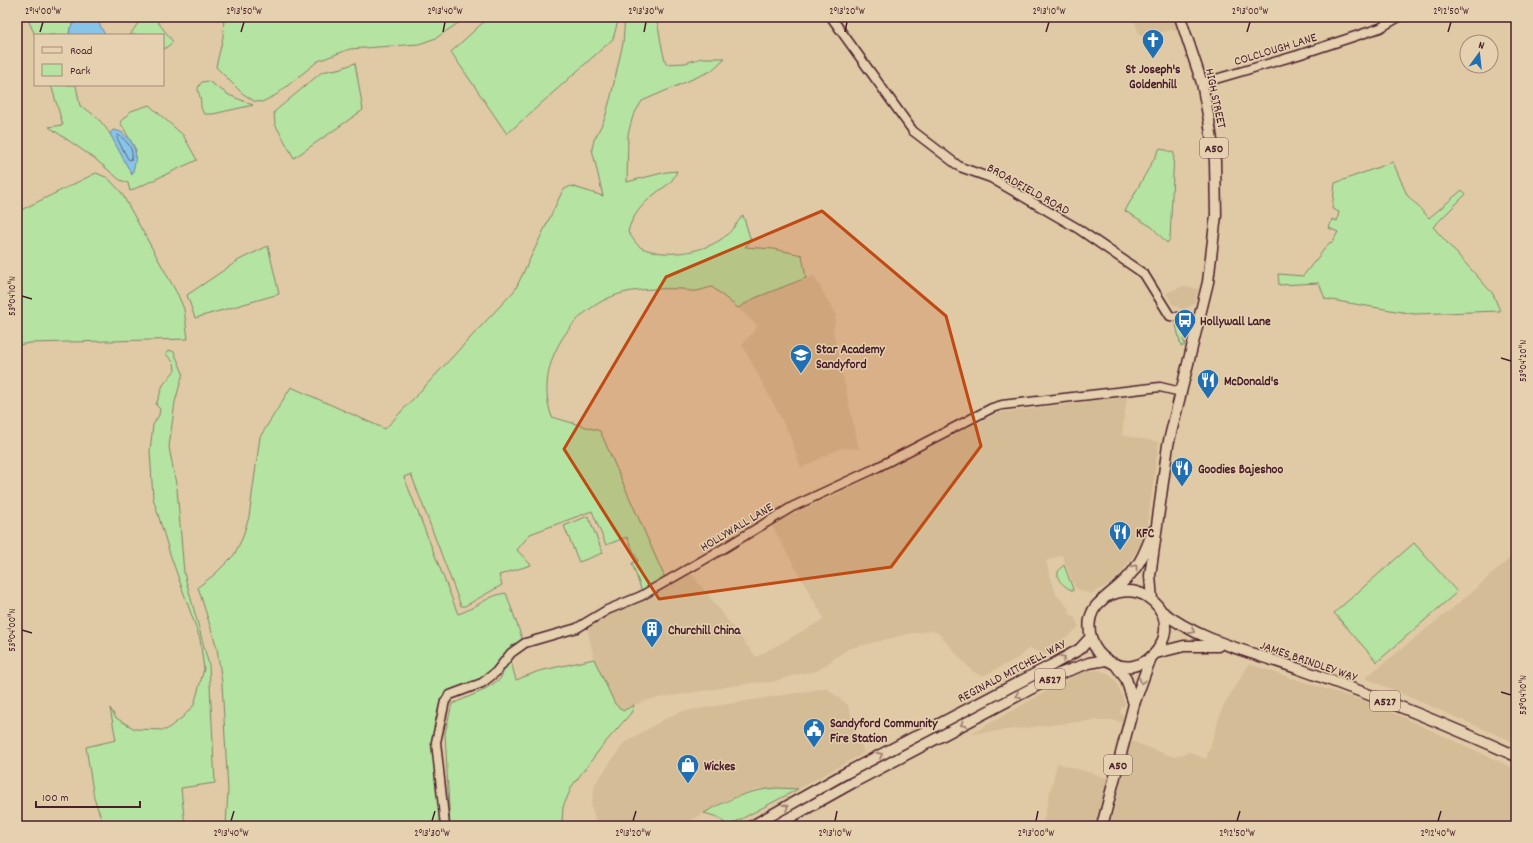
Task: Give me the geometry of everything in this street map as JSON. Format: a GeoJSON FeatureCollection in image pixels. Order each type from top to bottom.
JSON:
{"type":"FeatureCollection","features":[{"type":"Feature","properties":{"kind":"main road","name":"HIGH STREET"},"geometry":{"type":"LineString","coordinates":[[1180,17],[1202,83],[1216,161],[1216,215],[1208,282],[1200,320]]}},
{"type":"Feature","properties":{"kind":"main road","name":"A50"},"geometry":{"type":"LineString","coordinates":[[1152,600],[1150,576],[1168,445],[1200,320]]}},
{"type":"Feature","properties":{"kind":"main road"},"geometry":{"type":"LineString","coordinates":[[1134,704],[1126,679],[1111,662],[1097,651],[1090,637],[1090,620],[1096,608],[1129,576],[1143,556],[1156,524]]}},
{"type":"Feature","properties":{"kind":"main road","name":"A50"},"geometry":{"type":"LineString","coordinates":[[1102,826],[1134,704],[1154,655],[1164,637],[1165,629],[1161,611],[1152,600],[1141,593],[1129,591],[1108,596]]}},
{"type":"Feature","properties":{"kind":"main road","name":"JAMES BRINDLEY WAY"},"geometry":{"type":"LineString","coordinates":[[1161,611],[1177,623],[1196,634],[1226,646],[1284,664],[1372,695],[1516,756]]}},
{"type":"Feature","properties":{"kind":"main road","name":"REGINALD MITCHELL WAY"},"geometry":{"type":"LineString","coordinates":[[752,826],[846,773],[1080,649],[1090,637]]}},
{"type":"Feature","properties":{"kind":"main road","name":"JAMES BRINDLEY WAY"},"geometry":{"type":"LineString","coordinates":[[1154,655],[1184,646],[1226,646]]}},
{"type":"Feature","properties":{"kind":"main road"},"geometry":{"type":"LineString","coordinates":[[1111,662],[1132,666],[1154,655]]}},
{"type":"Feature","properties":{"kind":"main road","name":"REGINALD MITCHELL WAY"},"geometry":{"type":"LineString","coordinates":[[775,826],[852,783],[1059,674],[1089,663],[1111,662]]}},
{"type":"Feature","properties":{"kind":"street","name":"BROADFIELD ROAD"},"geometry":{"type":"LineString","coordinates":[[831,17],[913,131],[960,167],[991,178],[1011,189],[1077,228],[1144,274],[1170,316],[1200,320]]}},
{"type":"Feature","properties":{"kind":"street","name":"COLCLOUGH LANE"},"geometry":{"type":"LineString","coordinates":[[1202,83],[1298,55],[1380,28],[1399,17]]}},
{"type":"Feature","properties":{"kind":"street","name":"HOLLYWALL LANE"},"geometry":{"type":"LineString","coordinates":[[445,826],[436,742],[445,701],[450,695],[482,683],[496,672],[511,653],[525,644],[577,628],[607,610],[641,596],[792,507],[872,470],[992,408],[1002,405],[1160,387],[1181,392]]}},
{"type":"Feature","properties":{"kind":"highlighted area"},"geometry":{"type":"Polygon","coordinates":[[[822,211],[946,316],[981,446],[891,567],[659,599],[564,449],[666,277],[822,211]]]}},
{"type":"Feature","properties":{"kind":"shaded area"},"geometry":{"type":"Polygon","coordinates":[[[1174,17],[1178,29],[1140,36],[1133,18],[1174,17]]]}},
{"type":"Feature","properties":{"kind":"shaded area","name":"Star Academy Sandyford"},"geometry":{"type":"Polygon","coordinates":[[[814,276],[836,315],[833,331],[859,449],[841,448],[801,468],[789,433],[742,345],[758,326],[738,308],[755,298],[814,276]]]}},
{"type":"Feature","properties":{"kind":"shaded area"},"geometry":{"type":"Polygon","coordinates":[[[1183,286],[1199,289],[1194,304],[1183,310],[1172,304],[1166,293],[1183,286]]]}},
{"type":"Feature","properties":{"kind":"shaded area"},"geometry":{"type":"Polygon","coordinates":[[[1127,397],[1122,435],[1159,442],[1147,528],[1140,546],[1120,575],[1108,585],[1091,594],[1079,590],[1074,586],[1062,555],[1046,561],[1056,594],[1070,610],[1068,612],[1075,618],[1079,627],[1046,655],[1029,648],[1018,658],[985,675],[979,675],[972,671],[938,633],[932,631],[908,634],[848,649],[817,671],[799,674],[772,682],[752,683],[652,699],[634,705],[623,711],[615,704],[594,659],[587,628],[607,613],[643,599],[691,573],[756,657],[824,619],[772,526],[793,514],[840,493],[997,413],[1127,397]]]}},
{"type":"Feature","properties":{"kind":"shaded area"},"geometry":{"type":"Polygon","coordinates":[[[1516,556],[1516,743],[1365,678],[1459,603],[1508,560],[1516,556]]]}},
{"type":"Feature","properties":{"kind":"shaded area"},"geometry":{"type":"Polygon","coordinates":[[[1249,664],[1376,705],[1516,769],[1516,826],[1110,826],[1131,741],[1174,757],[1189,752],[1206,759],[1223,706],[1249,664]]]}},
{"type":"Feature","properties":{"kind":"shaded area"},"geometry":{"type":"Polygon","coordinates":[[[1099,670],[1107,673],[1116,681],[1125,705],[1121,708],[1120,713],[1123,715],[1123,723],[1112,720],[1097,720],[971,734],[1070,678],[1083,672],[1099,670]]]}},
{"type":"Feature","properties":{"kind":"shaded area"},"geometry":{"type":"Polygon","coordinates":[[[826,688],[848,705],[864,753],[798,789],[757,789],[730,798],[682,826],[602,826],[595,819],[591,805],[595,784],[624,743],[663,720],[679,712],[826,688]]]}},
{"type":"Feature","properties":{"kind":"shaded area"},"geometry":{"type":"Polygon","coordinates":[[[1057,763],[1108,778],[1095,826],[1042,826],[1057,763]]]}},
{"type":"Feature","properties":{"kind":"green space"},"geometry":{"type":"Polygon","coordinates":[[[33,17],[79,17],[70,28],[69,34],[35,34],[29,22],[33,17]]]}},
{"type":"Feature","properties":{"kind":"green space"},"geometry":{"type":"Polygon","coordinates":[[[142,17],[154,17],[173,42],[164,49],[164,34],[131,34],[142,17]]]}},
{"type":"Feature","properties":{"kind":"green space"},"geometry":{"type":"Polygon","coordinates":[[[224,17],[467,17],[436,38],[419,44],[350,49],[318,61],[276,95],[262,102],[254,101],[242,93],[216,67],[223,37],[224,17]]]}},
{"type":"Feature","properties":{"kind":"green space"},"geometry":{"type":"Polygon","coordinates":[[[489,17],[619,17],[613,39],[507,134],[451,52],[489,17]]]}},
{"type":"Feature","properties":{"kind":"green space"},"geometry":{"type":"Polygon","coordinates":[[[625,17],[656,17],[666,64],[685,63],[702,58],[725,58],[711,71],[642,101],[633,116],[628,134],[627,182],[666,172],[677,171],[671,182],[643,205],[632,221],[628,232],[636,243],[642,248],[661,253],[682,253],[703,248],[724,238],[743,215],[751,241],[745,247],[774,249],[802,255],[806,278],[755,298],[738,308],[712,287],[694,291],[683,289],[662,289],[627,292],[608,298],[590,309],[575,322],[562,339],[553,357],[548,377],[547,397],[552,417],[600,431],[665,578],[642,592],[632,563],[638,561],[627,537],[606,545],[592,511],[530,534],[517,550],[531,565],[499,575],[502,585],[465,606],[461,606],[411,474],[404,477],[458,614],[493,596],[506,593],[523,641],[509,652],[491,673],[475,682],[446,693],[443,700],[433,753],[443,826],[226,826],[228,791],[222,683],[217,648],[198,587],[215,574],[234,555],[242,539],[249,517],[260,437],[291,387],[385,429],[515,290],[563,190],[571,186],[603,196],[592,149],[594,140],[605,118],[611,96],[623,43],[625,17]]]}},
{"type":"Feature","properties":{"kind":"green space"},"geometry":{"type":"Polygon","coordinates":[[[355,63],[363,110],[294,158],[275,124],[274,112],[322,72],[342,68],[355,63]]]}},
{"type":"Feature","properties":{"kind":"green space"},"geometry":{"type":"Polygon","coordinates":[[[208,81],[229,95],[253,105],[213,114],[204,114],[201,107],[201,100],[198,90],[202,82],[208,81]]]}},
{"type":"Feature","properties":{"kind":"green space"},"geometry":{"type":"Polygon","coordinates":[[[51,86],[76,86],[80,106],[98,118],[105,126],[117,144],[132,174],[136,150],[120,122],[131,111],[149,105],[183,135],[197,160],[130,191],[128,183],[120,180],[94,158],[49,127],[63,125],[51,86]]]}},
{"type":"Feature","properties":{"kind":"green space"},"geometry":{"type":"Polygon","coordinates":[[[1160,148],[1174,153],[1170,239],[1167,243],[1152,227],[1125,211],[1160,148]]]}},
{"type":"Feature","properties":{"kind":"green space"},"geometry":{"type":"Polygon","coordinates":[[[1393,162],[1407,195],[1429,218],[1462,190],[1466,194],[1433,227],[1493,294],[1500,311],[1414,314],[1325,299],[1319,283],[1279,285],[1278,274],[1303,276],[1330,242],[1332,243],[1338,232],[1329,228],[1332,219],[1337,221],[1339,212],[1332,209],[1335,183],[1393,162]]]}},
{"type":"Feature","properties":{"kind":"green space"},"geometry":{"type":"Polygon","coordinates":[[[96,173],[108,178],[121,192],[178,295],[184,309],[188,339],[31,343],[17,345],[17,212],[96,173]]]}},
{"type":"Feature","properties":{"kind":"green space"},"geometry":{"type":"Polygon","coordinates":[[[268,246],[279,294],[195,318],[187,295],[239,260],[268,246]]]}},
{"type":"Feature","properties":{"kind":"green space"},"geometry":{"type":"Polygon","coordinates":[[[1176,325],[1183,325],[1187,328],[1186,338],[1184,337],[1183,341],[1185,342],[1184,346],[1181,346],[1176,325]]]}},
{"type":"Feature","properties":{"kind":"green space"},"geometry":{"type":"Polygon","coordinates":[[[169,350],[174,352],[183,373],[175,402],[169,447],[177,489],[184,573],[209,665],[215,783],[181,788],[185,826],[104,826],[94,798],[86,747],[116,740],[110,708],[116,718],[135,729],[166,730],[183,717],[194,705],[204,669],[200,639],[170,554],[153,498],[150,451],[153,425],[159,415],[160,409],[156,405],[163,385],[175,370],[174,363],[166,354],[169,350]]]}},
{"type":"Feature","properties":{"kind":"green space"},"geometry":{"type":"Polygon","coordinates":[[[588,516],[603,553],[579,562],[564,526],[588,516]]]}},
{"type":"Feature","properties":{"kind":"green space"},"geometry":{"type":"Polygon","coordinates":[[[1414,543],[1457,592],[1377,662],[1334,613],[1414,543]]]}},
{"type":"Feature","properties":{"kind":"green space"},"geometry":{"type":"Polygon","coordinates":[[[1064,565],[1073,591],[1059,580],[1058,573],[1064,565]]]}},
{"type":"Feature","properties":{"kind":"green space"},"geometry":{"type":"Polygon","coordinates":[[[510,658],[516,680],[539,671],[594,659],[615,704],[623,711],[634,705],[631,713],[603,745],[572,786],[563,807],[562,822],[568,826],[450,826],[445,733],[452,704],[482,691],[500,679],[510,658]]]}},
{"type":"Feature","properties":{"kind":"green space"},"geometry":{"type":"Polygon","coordinates":[[[777,788],[798,789],[728,826],[718,817],[704,813],[739,796],[777,788]]]}},
{"type":"Feature","properties":{"kind":"water"},"geometry":{"type":"Polygon","coordinates":[[[79,17],[96,17],[104,34],[69,34],[70,28],[79,17]]]}},
{"type":"Feature","properties":{"kind":"water"},"geometry":{"type":"Polygon","coordinates":[[[113,130],[124,134],[131,141],[135,150],[135,164],[132,175],[110,134],[113,130]]]}},
{"type":"Feature","properties":{"kind":"place","name":"St Joseph's Goldenhill"},"geometry":{"type":"Point","coordinates":[1153,60]}},
{"type":"Feature","properties":{"kind":"place","name":"Hollywall Lane"},"geometry":{"type":"Point","coordinates":[1185,340]}},
{"type":"Feature","properties":{"kind":"place","name":"Star Academy Sandyford"},"geometry":{"type":"Point","coordinates":[801,374]}},
{"type":"Feature","properties":{"kind":"place","name":"McDonald's"},"geometry":{"type":"Point","coordinates":[1208,400]}},
{"type":"Feature","properties":{"kind":"place","name":"Goodies Bajeshoo"},"geometry":{"type":"Point","coordinates":[1182,488]}},
{"type":"Feature","properties":{"kind":"place","name":"KFC"},"geometry":{"type":"Point","coordinates":[1120,552]}},
{"type":"Feature","properties":{"kind":"place","name":"Churchill China"},"geometry":{"type":"Point","coordinates":[652,648]}},
{"type":"Feature","properties":{"kind":"place","name":"Sandyford Community Fire Station"},"geometry":{"type":"Point","coordinates":[814,748]}},
{"type":"Feature","properties":{"kind":"place","name":"Wickes"},"geometry":{"type":"Point","coordinates":[688,784]}}]}
